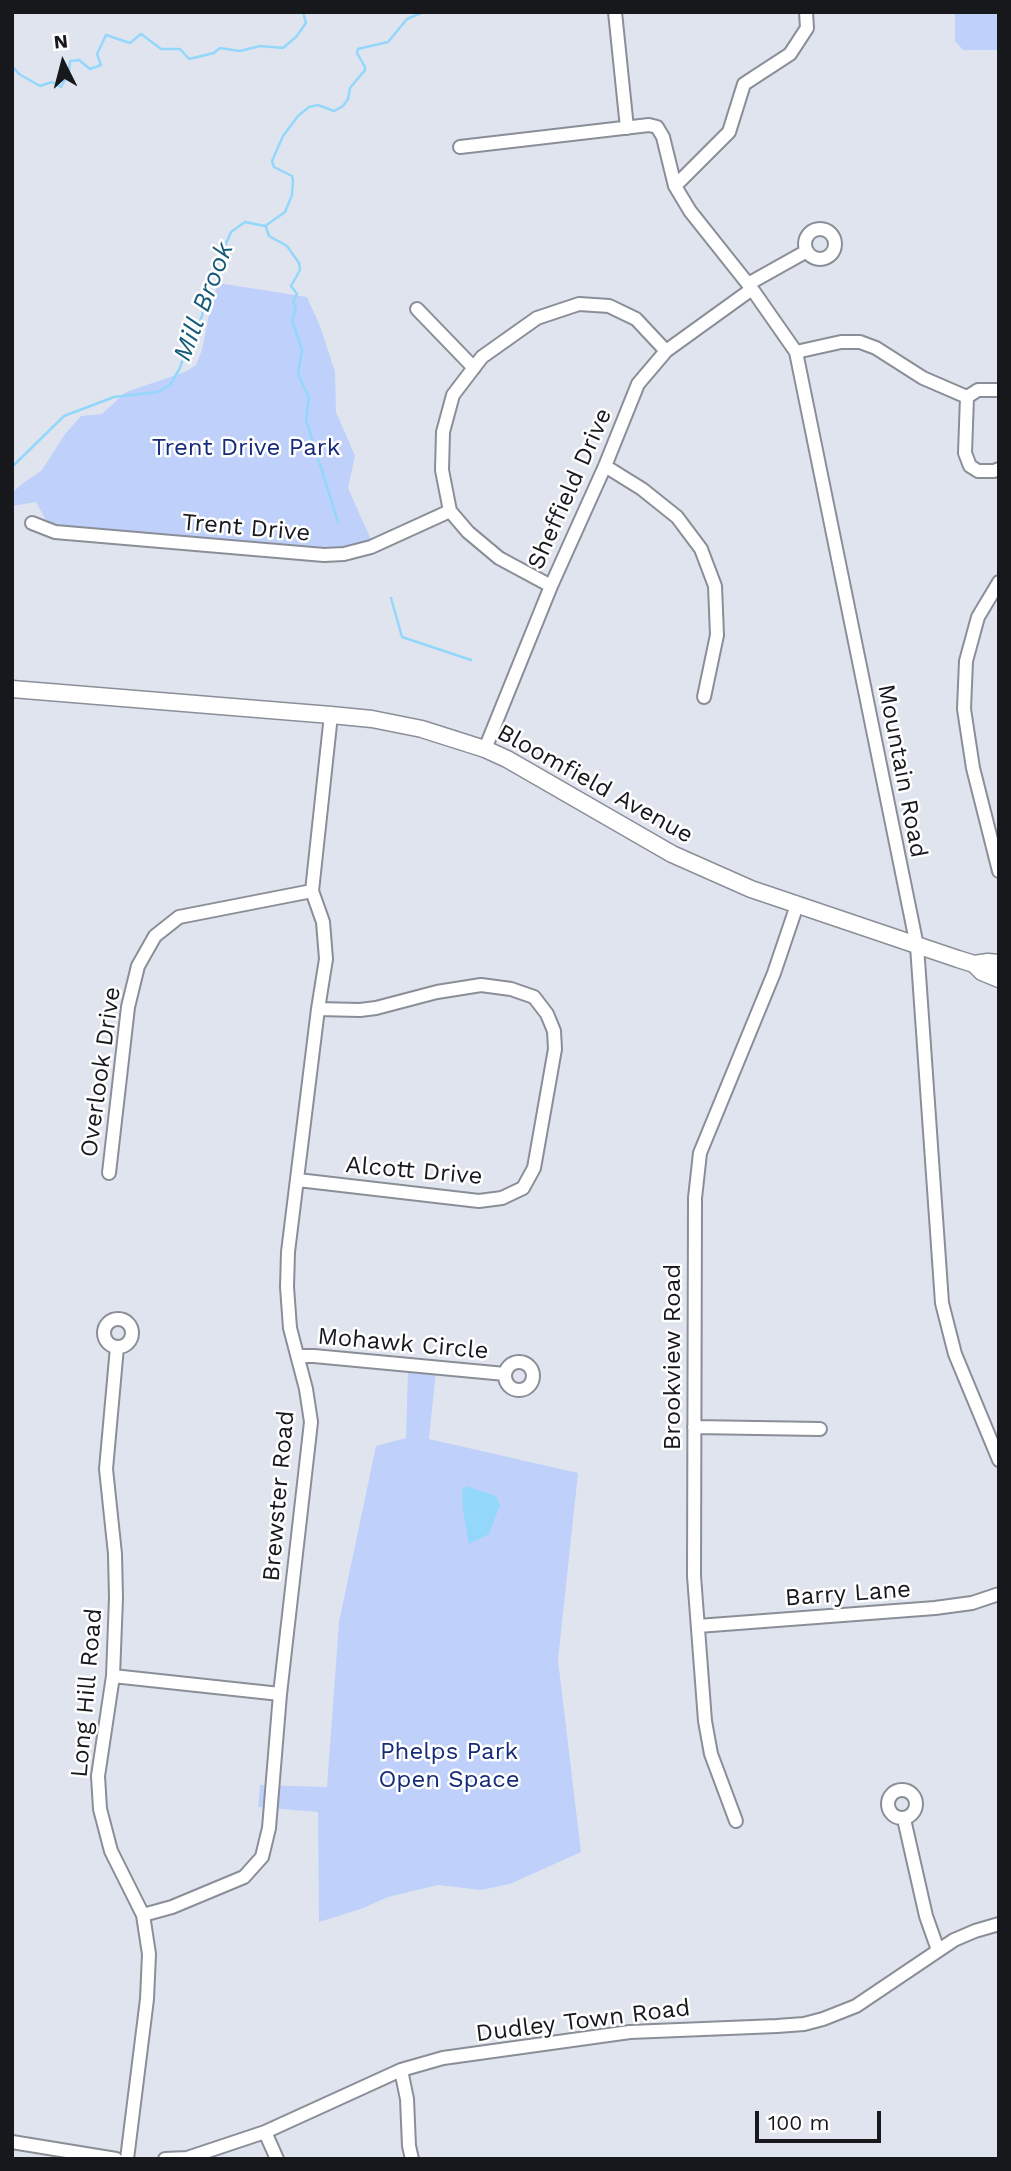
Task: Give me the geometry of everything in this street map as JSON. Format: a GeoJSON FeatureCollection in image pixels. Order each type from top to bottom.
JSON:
{"type":"FeatureCollection","features":[{"type":"Feature","properties":{"kind":"main road","name":"Bloomfield Avenue"},"geometry":{"type":"LineString","coordinates":[[12,689],[331,715],[372,719],[422,729],[485,749],[672,854],[743,885],[974,964],[999,963]]}},
{"type":"Feature","properties":{"kind":"main road","name":"Bloomfield Avenue"},"geometry":{"type":"LineString","coordinates":[[974,964],[982,972],[999,979]]}},
{"type":"Feature","properties":{"kind":"street"},"geometry":{"type":"LineString","coordinates":[[460,147],[627,128],[615,12]]}},
{"type":"Feature","properties":{"kind":"street"},"geometry":{"type":"LineString","coordinates":[[675,186],[729,132],[744,84],[790,54],[807,28],[806,12]]}},
{"type":"Feature","properties":{"kind":"street","name":"Mountain Road"},"geometry":{"type":"LineString","coordinates":[[627,128],[649,125],[657,127],[663,137],[675,186],[690,211],[750,286],[796,352],[916,946],[942,1303],[955,1354],[999,1460]]}},
{"type":"Feature","properties":{"kind":"street","name":"Sheffield Drive"},"geometry":{"type":"LineString","coordinates":[[485,749],[551,586],[605,466],[638,384],[666,351],[750,286],[807,251]]}},
{"type":"Feature","properties":{"kind":"street"},"geometry":{"type":"LineString","coordinates":[[551,586],[499,558],[450,511],[442,470],[443,432],[453,395],[482,357],[537,318],[579,304],[609,306],[636,319],[666,351]]}},
{"type":"Feature","properties":{"kind":"street"},"geometry":{"type":"LineString","coordinates":[[417,309],[474,368]]}},
{"type":"Feature","properties":{"kind":"street"},"geometry":{"type":"LineString","coordinates":[[796,352],[841,342],[860,342],[876,348],[923,378],[967,397]]}},
{"type":"Feature","properties":{"kind":"street"},"geometry":{"type":"LineString","coordinates":[[967,397],[978,390],[999,390]]}},
{"type":"Feature","properties":{"kind":"street"},"geometry":{"type":"LineString","coordinates":[[967,397],[965,453],[970,466],[978,471],[999,469]]}},
{"type":"Feature","properties":{"kind":"street"},"geometry":{"type":"LineString","coordinates":[[605,466],[642,489],[677,517],[701,549],[715,586],[717,635],[704,697]]}},
{"type":"Feature","properties":{"kind":"street","name":"Trent Drive"},"geometry":{"type":"LineString","coordinates":[[32,523],[55,532],[324,555],[344,554],[371,547],[450,511]]}},
{"type":"Feature","properties":{"kind":"street"},"geometry":{"type":"LineString","coordinates":[[999,582],[978,617],[966,661],[964,709],[973,768],[999,871]]}},
{"type":"Feature","properties":{"kind":"street","name":"Brewster Road"},"geometry":{"type":"LineString","coordinates":[[143,1915],[172,1907],[244,1877],[262,1857],[269,1828],[280,1694],[311,1422],[306,1389],[290,1328],[287,1287],[288,1252],[326,959],[323,922],[312,891],[331,715]]}},
{"type":"Feature","properties":{"kind":"street","name":"Overlook Drive"},"geometry":{"type":"LineString","coordinates":[[109,1173],[128,1007],[138,966],[155,936],[179,917],[312,891]]}},
{"type":"Feature","properties":{"kind":"street","name":"Brookview Road"},"geometry":{"type":"LineString","coordinates":[[736,1821],[711,1754],[705,1721],[694,1576],[695,1198],[699,1153],[774,973],[796,905]]}},
{"type":"Feature","properties":{"kind":"street","name":"Alcott Drive"},"geometry":{"type":"LineString","coordinates":[[298,1180],[479,1201],[502,1198],[523,1188],[534,1168],[555,1049],[554,1031],[547,1014],[534,997],[511,989],[481,985],[437,992],[376,1008],[318,1009]]}},
{"type":"Feature","properties":{"kind":"street","name":"Long Hill Road"},"geometry":{"type":"LineString","coordinates":[[117,1347],[106,1469],[115,1554],[113,1676],[98,1776],[100,1809],[111,1851],[143,1915],[149,1954],[147,1999],[127,2159]]}},
{"type":"Feature","properties":{"kind":"street","name":"Mohawk Circle"},"geometry":{"type":"LineString","coordinates":[[298,1356],[505,1374]]}},
{"type":"Feature","properties":{"kind":"street"},"geometry":{"type":"LineString","coordinates":[[694,1427],[820,1429]]}},
{"type":"Feature","properties":{"kind":"street","name":"Barry Lane"},"geometry":{"type":"LineString","coordinates":[[698,1626],[935,1608],[972,1603],[999,1594]]}},
{"type":"Feature","properties":{"kind":"street"},"geometry":{"type":"LineString","coordinates":[[113,1676],[280,1694]]}},
{"type":"Feature","properties":{"kind":"street"},"geometry":{"type":"LineString","coordinates":[[904,1819],[926,1916],[937,1950]]}},
{"type":"Feature","properties":{"kind":"street","name":"Dudley Town Road"},"geometry":{"type":"LineString","coordinates":[[165,2159],[187,2158],[265,2132],[401,2070],[443,2059],[630,2032],[804,2024],[856,2006],[937,1950],[975,1931],[999,1924]]}},
{"type":"Feature","properties":{"kind":"street"},"geometry":{"type":"LineString","coordinates":[[401,2070],[407,2099],[412,2159]]}},
{"type":"Feature","properties":{"kind":"street"},"geometry":{"type":"LineString","coordinates":[[265,2132],[278,2159]]}},
{"type":"Feature","properties":{"kind":"street"},"geometry":{"type":"LineString","coordinates":[[12,2142],[116,2159]]}},
{"type":"Feature","properties":{"kind":"green space"},"geometry":{"type":"Polygon","coordinates":[[[955,12],[999,12],[999,50],[963,50],[955,41],[955,12]]]}},
{"type":"Feature","properties":{"kind":"green space","name":"Trent Drive Park"},"geometry":{"type":"Polygon","coordinates":[[[218,283],[307,297],[335,372],[336,412],[355,456],[348,488],[372,542],[329,552],[115,532],[48,524],[36,502],[12,506],[12,493],[42,470],[65,434],[81,416],[102,414],[126,392],[185,372],[196,365],[218,283]]]}},
{"type":"Feature","properties":{"kind":"green space","name":"Phelps Park Open Space"},"geometry":{"type":"Polygon","coordinates":[[[408,1369],[436,1371],[429,1439],[578,1473],[558,1660],[581,1852],[510,1884],[481,1890],[438,1885],[388,1897],[319,1922],[318,1812],[258,1807],[260,1785],[327,1787],[339,1622],[376,1446],[406,1438],[408,1369]]]}},
{"type":"Feature","properties":{"kind":"shaded area"},"geometry":{"type":"Polygon","coordinates":[[[466,1486],[496,1496],[500,1505],[489,1534],[469,1544],[463,1510],[462,1490],[466,1486]]]}},
{"type":"Feature","properties":{"kind":"waterway"},"geometry":{"type":"LineString","coordinates":[[12,66],[19,74],[40,86],[52,82],[61,87],[69,72],[70,61],[79,60],[90,69],[101,65],[97,54],[106,35],[130,43],[141,34],[161,49],[180,49],[189,59],[214,53],[220,48],[240,51],[260,46],[283,48],[296,37],[306,23],[303,12]]}},
{"type":"Feature","properties":{"kind":"waterway","name":"Mill Brook"},"geometry":{"type":"LineString","coordinates":[[12,467],[64,416],[114,397],[158,392],[170,385],[202,316],[206,289],[231,232],[245,222],[265,226],[285,212],[292,195],[292,176],[274,167],[272,161],[283,136],[298,116],[309,107],[318,105],[334,111],[343,106],[348,99],[350,88],[365,70],[357,53],[358,49],[388,42],[407,19],[423,12]]}},
{"type":"Feature","properties":{"kind":"waterway"},"geometry":{"type":"LineString","coordinates":[[266,227],[269,236],[287,246],[299,263],[300,270],[291,286],[297,294],[293,302],[296,309],[292,320],[302,350],[298,374],[309,398],[306,420],[338,522]]}},
{"type":"Feature","properties":{"kind":"waterway"},"geometry":{"type":"LineString","coordinates":[[391,598],[402,637],[471,660]]}}]}
